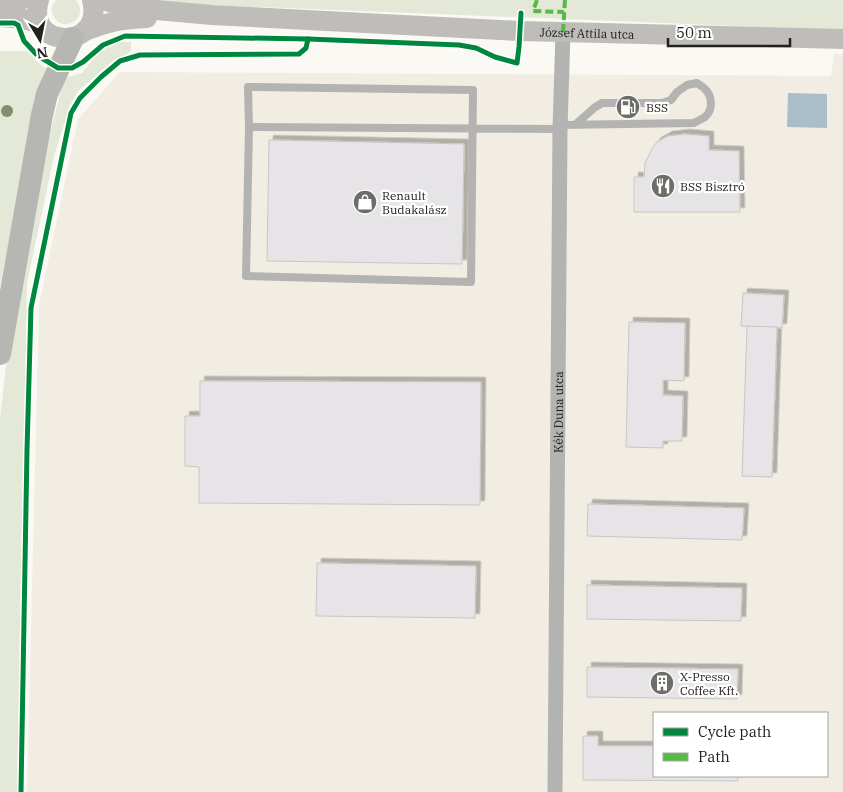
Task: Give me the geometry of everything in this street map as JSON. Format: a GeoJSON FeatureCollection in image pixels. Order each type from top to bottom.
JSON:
{"type":"FeatureCollection","features":[{"type":"Feature","properties":{"kind":"main road"},"geometry":{"type":"LineString","coordinates":[[38,0],[37,17],[46,32],[63,39],[79,35]]}},
{"type":"Feature","properties":{"kind":"main road"},"geometry":{"type":"LineString","coordinates":[[0,354],[47,94],[52,80],[79,35],[89,26],[94,13],[92,0]]}},
{"type":"Feature","properties":{"kind":"main road","name":"József Attila utca"},"geometry":{"type":"LineString","coordinates":[[103,0],[134,8],[212,15],[520,31],[843,39]]}},
{"type":"Feature","properties":{"kind":"main road"},"geometry":{"type":"LineString","coordinates":[[10,8],[23,19],[40,24]]}},
{"type":"Feature","properties":{"kind":"main road","name":"József Attila utca"},"geometry":{"type":"LineString","coordinates":[[79,35],[101,24],[118,20],[212,15]]}},
{"type":"Feature","properties":{"kind":"street","name":"Kék Duna utca"},"geometry":{"type":"LineString","coordinates":[[555,792],[560,127],[563,32]]}},
{"type":"Feature","properties":{"kind":"lane"},"geometry":{"type":"LineString","coordinates":[[249,127],[472,129],[560,127],[576,124],[694,123],[710,111],[712,103],[704,88],[696,83],[687,85],[677,92],[671,100],[662,102],[602,103],[576,124]]}},
{"type":"Feature","properties":{"kind":"lane"},"geometry":{"type":"LineString","coordinates":[[248,87],[473,90],[471,282],[246,276],[249,127],[248,87]]}},
{"type":"Feature","properties":{"kind":"shaded area"},"geometry":{"type":"Polygon","coordinates":[[[834,54],[843,54],[843,792],[27,792],[39,305],[78,119],[120,72],[831,76],[834,54]]]}},
{"type":"Feature","properties":{"kind":"green space"},"geometry":{"type":"Polygon","coordinates":[[[56,0],[76,0],[80,7],[80,13],[73,22],[62,24],[57,21],[52,11],[56,0]]]}},
{"type":"Feature","properties":{"kind":"green space"},"geometry":{"type":"Polygon","coordinates":[[[141,0],[843,0],[843,30],[157,3],[141,0]]]}},
{"type":"Feature","properties":{"kind":"green space"},"geometry":{"type":"Polygon","coordinates":[[[119,42],[131,42],[131,50],[126,56],[114,60],[78,91],[70,105],[54,156],[27,283],[18,792],[0,792],[0,419],[9,339],[40,174],[64,78],[82,73],[101,50],[119,42]]]}},
{"type":"Feature","properties":{"kind":"green space"},"geometry":{"type":"Polygon","coordinates":[[[0,51],[27,51],[50,71],[30,139],[0,286],[0,51]]]}},
{"type":"Feature","properties":{"kind":"water"},"geometry":{"type":"Polygon","coordinates":[[[788,93],[827,94],[827,128],[787,127],[788,93]]]}},
{"type":"Feature","properties":{"kind":"building"},"geometry":{"type":"Polygon","coordinates":[[[685,134],[709,136],[709,150],[739,151],[740,212],[634,212],[634,177],[644,177],[645,163],[653,147],[657,142],[668,136],[685,134]]]}},
{"type":"Feature","properties":{"kind":"building","name":"Renault Budakalász"},"geometry":{"type":"Polygon","coordinates":[[[269,140],[464,144],[462,264],[267,261],[269,140]]]}},
{"type":"Feature","properties":{"kind":"building"},"geometry":{"type":"Polygon","coordinates":[[[743,293],[784,295],[782,328],[741,326],[743,293]]]}},
{"type":"Feature","properties":{"kind":"building"},"geometry":{"type":"Polygon","coordinates":[[[629,322],[685,323],[684,381],[663,380],[663,395],[683,396],[682,441],[663,441],[663,448],[626,447],[629,322]]]}},
{"type":"Feature","properties":{"kind":"building"},"geometry":{"type":"Polygon","coordinates":[[[747,326],[777,327],[772,477],[742,476],[747,326]]]}},
{"type":"Feature","properties":{"kind":"building"},"geometry":{"type":"Polygon","coordinates":[[[200,381],[481,382],[480,505],[199,503],[199,467],[185,466],[185,416],[200,416],[200,381]]]}},
{"type":"Feature","properties":{"kind":"building"},"geometry":{"type":"Polygon","coordinates":[[[588,504],[744,508],[742,540],[587,536],[588,504]]]}},
{"type":"Feature","properties":{"kind":"building"},"geometry":{"type":"Polygon","coordinates":[[[317,563],[476,566],[475,618],[316,616],[317,563]]]}},
{"type":"Feature","properties":{"kind":"building"},"geometry":{"type":"Polygon","coordinates":[[[587,585],[742,588],[741,621],[587,619],[587,585]]]}},
{"type":"Feature","properties":{"kind":"building","name":"X-Presso Coffee Kft."},"geometry":{"type":"Polygon","coordinates":[[[587,667],[738,669],[737,699],[587,697],[587,667]]]}},
{"type":"Feature","properties":{"kind":"building"},"geometry":{"type":"Polygon","coordinates":[[[583,736],[598,736],[598,746],[653,746],[653,777],[738,777],[738,781],[583,780],[583,736]]]}},
{"type":"Feature","properties":{"kind":"marked path"},"geometry":{"type":"LineString","coordinates":[[537,0],[533,11],[564,12]]}},
{"type":"Feature","properties":{"kind":"marked path"},"geometry":{"type":"LineString","coordinates":[[563,32],[565,0]]}},
{"type":"Feature","properties":{"kind":"cycle path"},"geometry":{"type":"LineString","coordinates":[[0,23],[14,23],[18,25],[24,41],[37,55],[58,68],[72,68],[83,62],[103,45],[125,36],[308,39],[459,45],[476,48],[495,57],[517,63],[521,13]]}},
{"type":"Feature","properties":{"kind":"cycle path"},"geometry":{"type":"LineString","coordinates":[[21,792],[31,308],[71,113],[80,98],[120,61],[140,55],[299,54],[306,48],[308,39]]}},
{"type":"Feature","properties":{"kind":"place","name":"BSS"},"geometry":{"type":"Point","coordinates":[628,107]}},
{"type":"Feature","properties":{"kind":"place","name":"BSS Bisztró"},"geometry":{"type":"Point","coordinates":[663,186]}},
{"type":"Feature","properties":{"kind":"place","name":"Renault Budakalász"},"geometry":{"type":"Point","coordinates":[365,202]}},
{"type":"Feature","properties":{"kind":"place","name":"X-Presso Coffee Kft."},"geometry":{"type":"Point","coordinates":[662,683]}}]}
